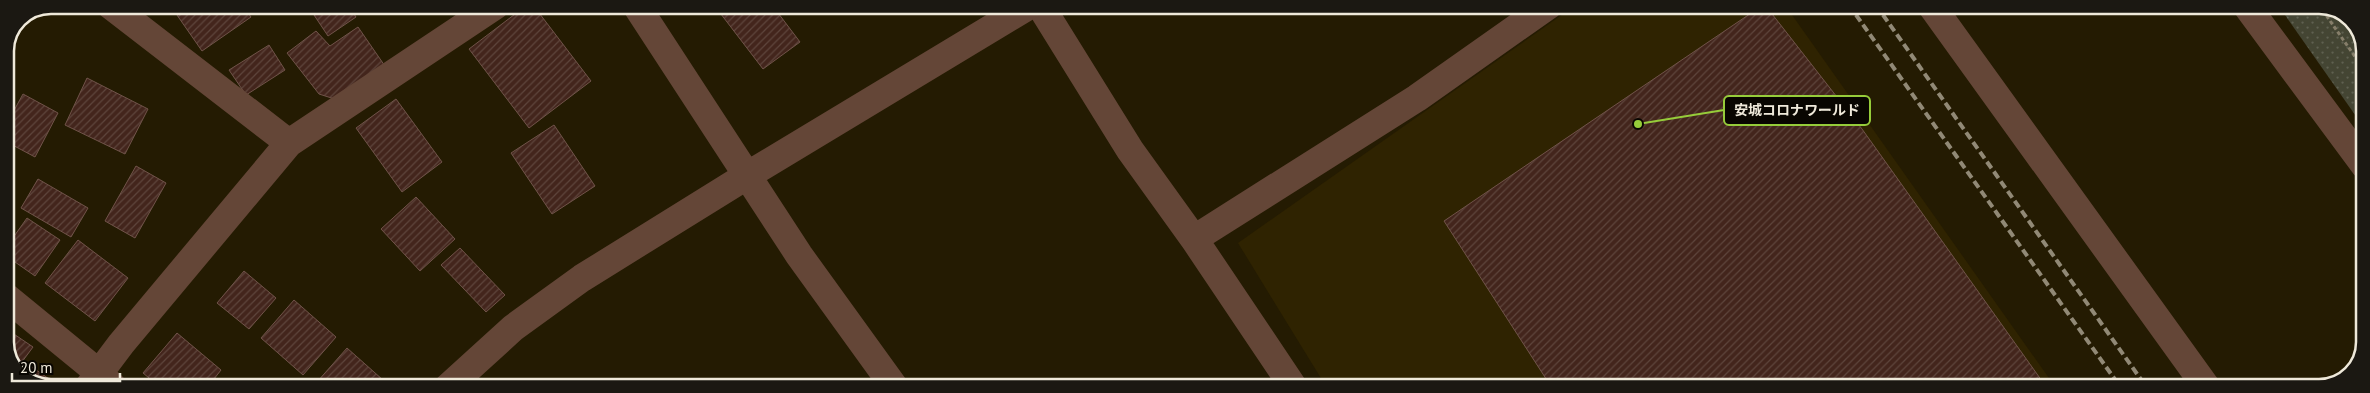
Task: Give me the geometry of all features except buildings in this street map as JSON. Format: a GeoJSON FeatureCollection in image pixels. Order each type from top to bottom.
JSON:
{"type":"FeatureCollection","features":[{"type":"Feature","properties":{"kind":"street"},"geometry":{"type":"LineString","coordinates":[[122,14],[288,143]]}},
{"type":"Feature","properties":{"kind":"street"},"geometry":{"type":"LineString","coordinates":[[103,379],[288,143],[482,14]]}},
{"type":"Feature","properties":{"kind":"street"},"geometry":{"type":"LineString","coordinates":[[642,14],[799,255],[889,379]]}},
{"type":"Feature","properties":{"kind":"street"},"geometry":{"type":"LineString","coordinates":[[458,379],[513,328],[582,278],[748,175],[1015,14]]}},
{"type":"Feature","properties":{"kind":"street"},"geometry":{"type":"LineString","coordinates":[[1046,14],[1130,150],[1194,239],[1288,379]]}},
{"type":"Feature","properties":{"kind":"street"},"geometry":{"type":"LineString","coordinates":[[1194,239],[1417,98],[1536,14]]}},
{"type":"Feature","properties":{"kind":"street"},"geometry":{"type":"LineString","coordinates":[[1937,14],[2201,379]]}},
{"type":"Feature","properties":{"kind":"street"},"geometry":{"type":"LineString","coordinates":[[2253,14],[2356,154]]}},
{"type":"Feature","properties":{"kind":"street"},"geometry":{"type":"LineString","coordinates":[[14,304],[96,379]]}},
{"type":"Feature","properties":{"kind":"path"},"geometry":{"type":"LineString","coordinates":[[2325,14],[2356,58]]}},
{"type":"Feature","properties":{"kind":"shaded area"},"geometry":{"type":"Polygon","coordinates":[[[1563,14],[1791,14],[2050,379],[1321,379],[1238,243],[1563,14]]]}},
{"type":"Feature","properties":{"kind":"green space"},"geometry":{"type":"Polygon","coordinates":[[[2284,14],[2324,14],[2342,21],[2347,26],[2353,36],[2356,48],[2356,116],[2284,14]]]}},
{"type":"Feature","properties":{"kind":"railway"},"geometry":{"type":"LineString","coordinates":[[1855,14],[2115,379]]}},
{"type":"Feature","properties":{"kind":"railway"},"geometry":{"type":"LineString","coordinates":[[1882,14],[2141,379]]}},
{"type":"Feature","properties":{"kind":"place","name":"安城コロナワールド"},"geometry":{"type":"Point","coordinates":[1638,124]}}]}
